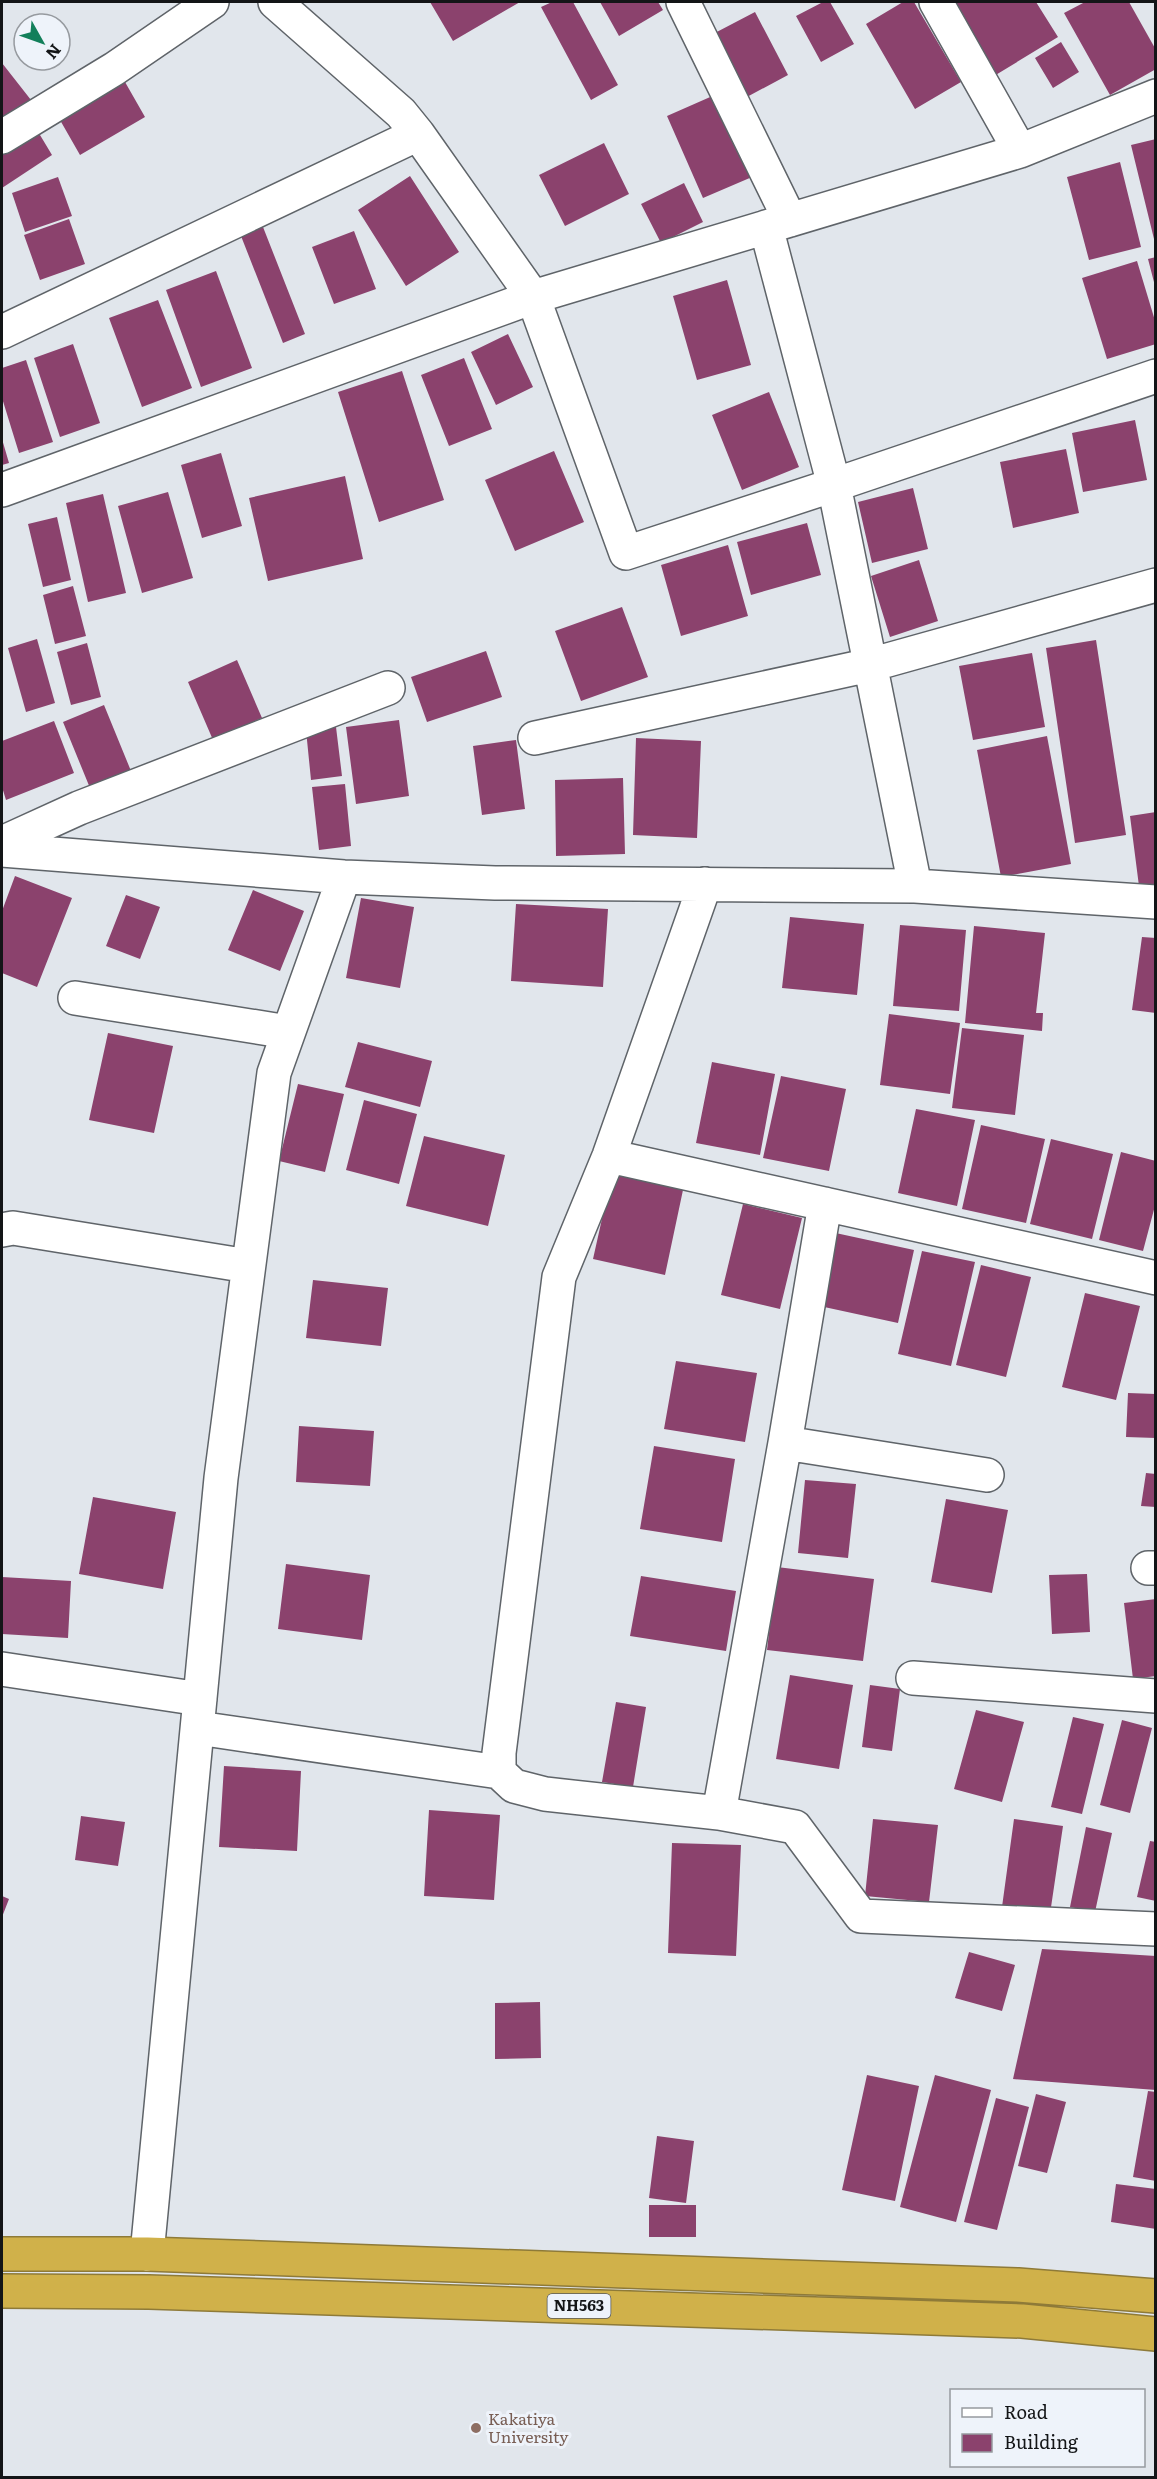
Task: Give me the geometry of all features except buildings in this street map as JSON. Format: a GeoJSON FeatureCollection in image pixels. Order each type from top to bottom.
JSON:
{"type":"FeatureCollection","features":[{"type":"Feature","properties":{"kind":"highway","name":"NH563"},"geometry":{"type":"LineString","coordinates":[[2,2254],[147,2254],[1018,2285],[1155,2296]]}},
{"type":"Feature","properties":{"kind":"highway","name":"NH563"},"geometry":{"type":"LineString","coordinates":[[2,2291],[149,2292],[1010,2321],[1155,2334]]}},
{"type":"Feature","properties":{"kind":"street"},"geometry":{"type":"LineString","coordinates":[[2,136],[114,69],[212,2]]}},
{"type":"Feature","properties":{"kind":"street"},"geometry":{"type":"LineString","coordinates":[[275,2],[401,113],[533,297],[626,553],[1155,378]]}},
{"type":"Feature","properties":{"kind":"street"},"geometry":{"type":"LineString","coordinates":[[683,2],[778,223],[834,485],[915,886]]}},
{"type":"Feature","properties":{"kind":"street"},"geometry":{"type":"LineString","coordinates":[[936,2],[1020,151]]}},
{"type":"Feature","properties":{"kind":"street"},"geometry":{"type":"LineString","coordinates":[[2,490],[533,297],[1020,151],[1155,96]]}},
{"type":"Feature","properties":{"kind":"street"},"geometry":{"type":"LineString","coordinates":[[2,332],[418,134]]}},
{"type":"Feature","properties":{"kind":"street"},"geometry":{"type":"LineString","coordinates":[[535,738],[870,665],[1155,585]]}},
{"type":"Feature","properties":{"kind":"street"},"geometry":{"type":"LineString","coordinates":[[2,843],[79,808],[388,688]]}},
{"type":"Feature","properties":{"kind":"street"},"geometry":{"type":"LineString","coordinates":[[2,850],[344,877],[495,883],[915,886],[1155,902]]}},
{"type":"Feature","properties":{"kind":"street"},"geometry":{"type":"LineString","coordinates":[[147,2254],[221,1478],[274,1073],[344,877]]}},
{"type":"Feature","properties":{"kind":"street"},"geometry":{"type":"LineString","coordinates":[[499,1772],[559,1277],[609,1156],[705,884]]}},
{"type":"Feature","properties":{"kind":"street"},"geometry":{"type":"LineString","coordinates":[[75,998],[288,1032]]}},
{"type":"Feature","properties":{"kind":"street"},"geometry":{"type":"LineString","coordinates":[[609,1156],[1155,1278]]}},
{"type":"Feature","properties":{"kind":"street"},"geometry":{"type":"LineString","coordinates":[[719,1813],[825,1204]]}},
{"type":"Feature","properties":{"kind":"street"},"geometry":{"type":"LineString","coordinates":[[2,1230],[13,1228],[249,1266]]}},
{"type":"Feature","properties":{"kind":"street"},"geometry":{"type":"LineString","coordinates":[[785,1443],[987,1475]]}},
{"type":"Feature","properties":{"kind":"street"},"geometry":{"type":"LineString","coordinates":[[2,1669],[199,1713],[499,1772],[514,1786],[545,1794],[719,1813],[795,1827],[861,1916],[1155,1929]]}},
{"type":"Feature","properties":{"kind":"street"},"geometry":{"type":"LineString","coordinates":[[913,1678],[1155,1696]]}},
{"type":"Feature","properties":{"kind":"place","name":"Kakatiya University"},"geometry":{"type":"Point","coordinates":[476,2428]}}]}
